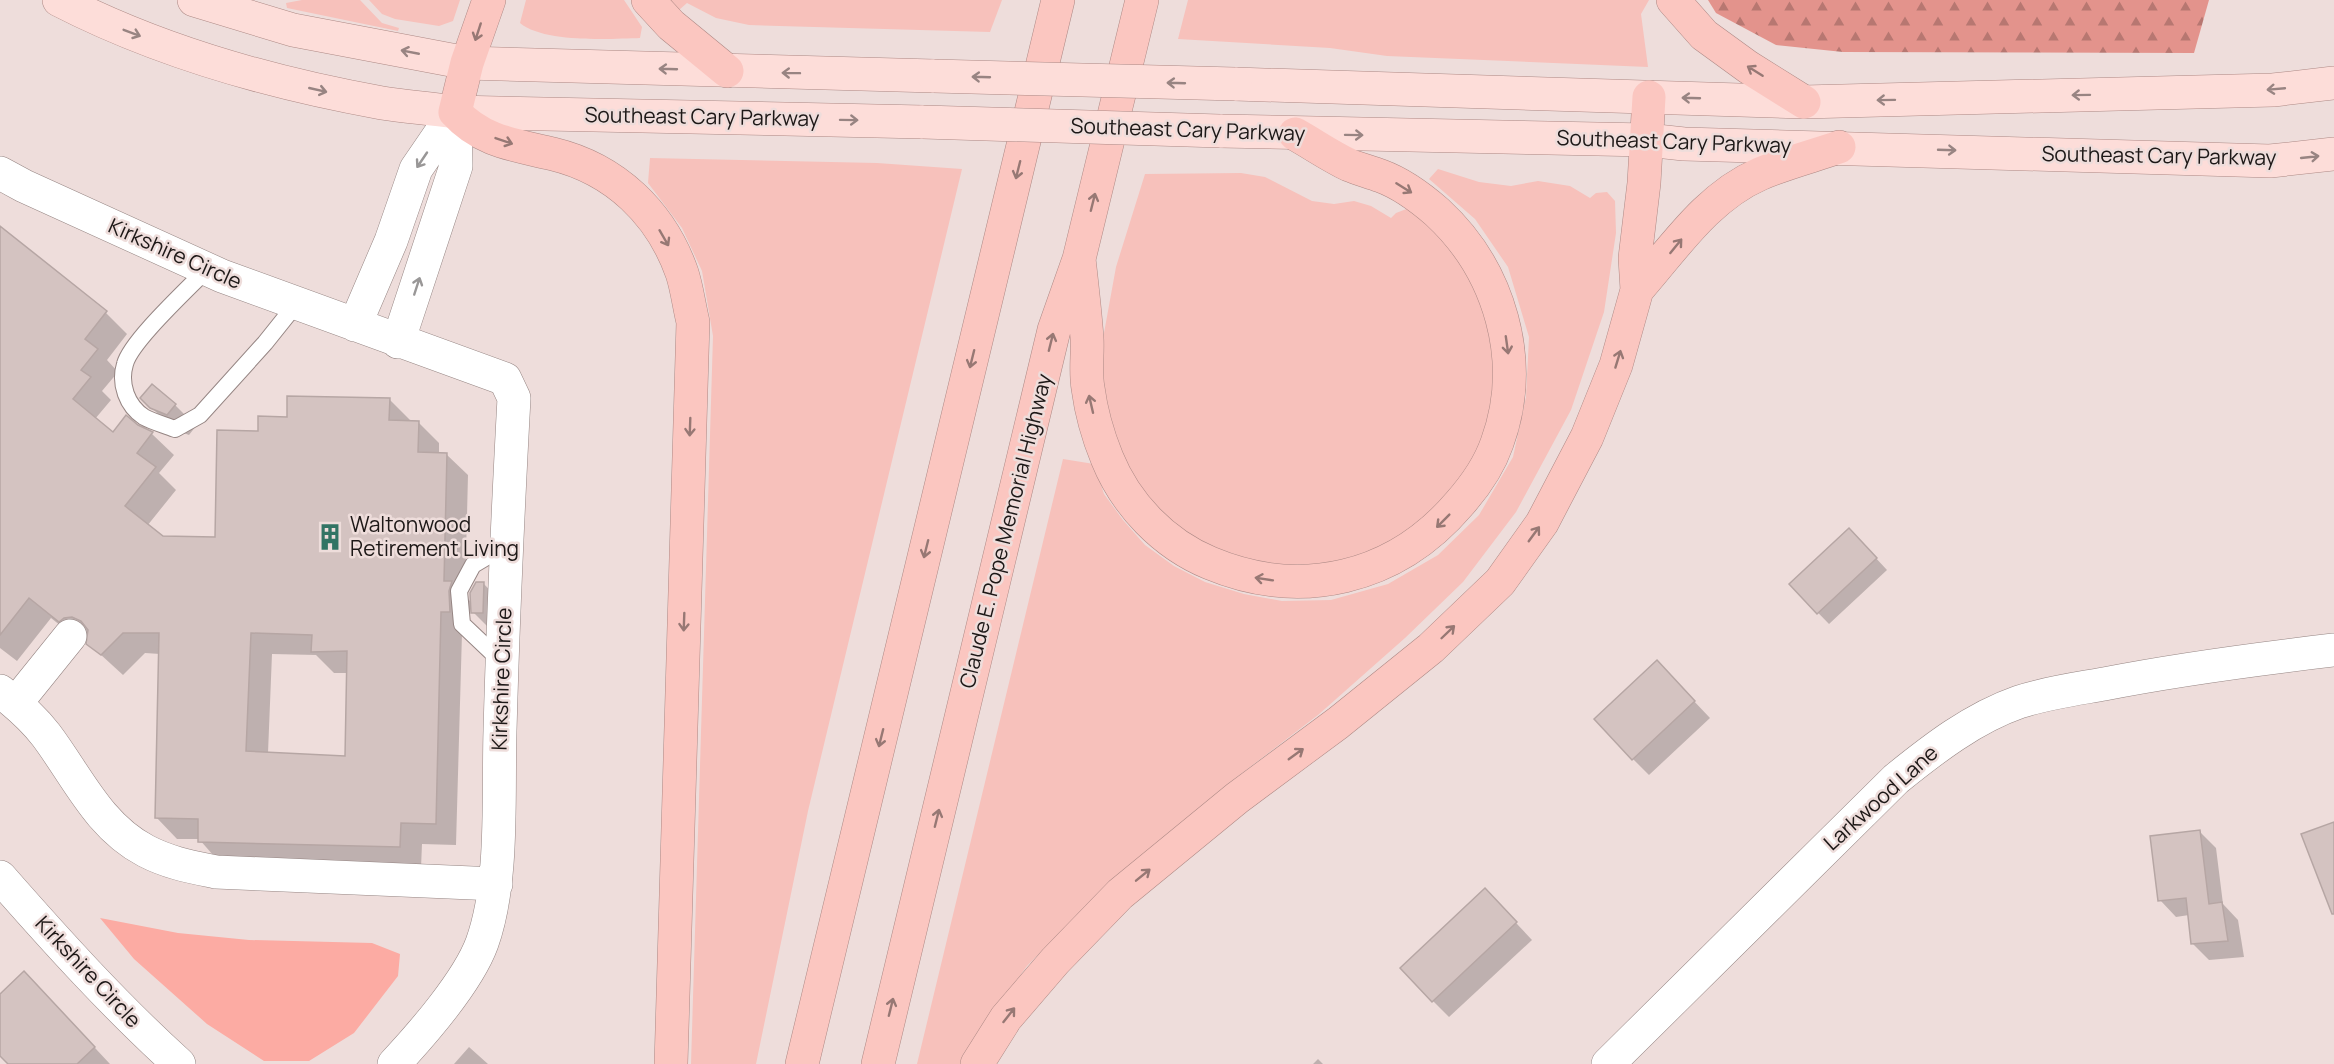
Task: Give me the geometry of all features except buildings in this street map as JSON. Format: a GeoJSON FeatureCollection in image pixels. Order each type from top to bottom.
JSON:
{"type":"FeatureCollection","features":[{"type":"Feature","properties":{"kind":"highway"},"geometry":{"type":"LineString","coordinates":[[489,0],[455,112],[467,126],[485,135],[523,148],[575,160],[596,170],[639,200],[664,236],[682,272],[688,302],[693,332],[671,1064]]}},
{"type":"Feature","properties":{"kind":"highway"},"geometry":{"type":"LineString","coordinates":[[648,0],[671,25],[727,71]]}},
{"type":"Feature","properties":{"kind":"highway","name":"Claude E. Pope Memorial Highway"},"geometry":{"type":"LineString","coordinates":[[878,1064],[1054,330],[1079,259],[1142,0]]}},
{"type":"Feature","properties":{"kind":"highway"},"geometry":{"type":"LineString","coordinates":[[1673,0],[1704,35],[1748,67],[1804,102]]}},
{"type":"Feature","properties":{"kind":"highway"},"geometry":{"type":"LineString","coordinates":[[802,1064],[1056,4]]}},
{"type":"Feature","properties":{"kind":"highway"},"geometry":{"type":"LineString","coordinates":[[977,1064],[1012,1010],[1119,894],[1237,798],[1338,723],[1431,648],[1500,582],[1542,523],[1587,437],[1616,365],[1637,290],[1635,258],[1644,183],[1649,97]]}},
{"type":"Feature","properties":{"kind":"highway"},"geometry":{"type":"LineString","coordinates":[[1079,259],[1087,338],[1087,387],[1097,430],[1108,460],[1126,494],[1140,513],[1162,534],[1198,558],[1222,568],[1242,575],[1295,582],[1344,577],[1369,569],[1413,546],[1435,530],[1473,488],[1497,442],[1508,388],[1508,350],[1501,311],[1483,270],[1472,253],[1437,212],[1407,189],[1383,176],[1349,165],[1295,134]]}},
{"type":"Feature","properties":{"kind":"highway"},"geometry":{"type":"LineString","coordinates":[[1637,290],[1699,216],[1732,190],[1760,174],[1839,147]]}},
{"type":"Feature","properties":{"kind":"main road","name":"Southeast Cary Parkway"},"geometry":{"type":"LineString","coordinates":[[59,0],[130,33],[242,72],[369,100],[455,112],[923,122],[1295,134],[1647,140],[1684,144],[2270,161],[2334,154]]}},
{"type":"Feature","properties":{"kind":"main road","name":"Southeast Cary Parkway"},"geometry":{"type":"LineString","coordinates":[[194,0],[293,30],[468,63],[1804,102],[2272,90],[2334,83]]}},
{"type":"Feature","properties":{"kind":"street"},"geometry":{"type":"LineString","coordinates":[[355,325],[391,241],[416,169],[455,112]]}},
{"type":"Feature","properties":{"kind":"street"},"geometry":{"type":"LineString","coordinates":[[399,342],[456,166],[455,112]]}},
{"type":"Feature","properties":{"kind":"street","name":"Kirkshire Circle"},"geometry":{"type":"LineString","coordinates":[[0,173],[207,269],[505,380],[514,398],[506,546],[496,884],[482,943],[468,970],[421,1035],[394,1064]]}},
{"type":"Feature","properties":{"kind":"street"},"geometry":{"type":"LineString","coordinates":[[70,636],[8,697],[45,735],[93,806],[118,831],[145,851],[180,865],[216,872],[496,884]]}},
{"type":"Feature","properties":{"kind":"street","name":"Larkwood Lane"},"geometry":{"type":"LineString","coordinates":[[1608,1064],[1896,779],[1938,745],[1980,720],[2018,702],[2173,670],[2334,650]]}},
{"type":"Feature","properties":{"kind":"street","name":"Kirkshire Circle"},"geometry":{"type":"LineString","coordinates":[[0,877],[118,1007],[179,1064]]}},
{"type":"Feature","properties":{"kind":"lane"},"geometry":{"type":"LineString","coordinates":[[207,269],[135,344],[125,363],[123,388],[130,403],[144,417],[175,429],[200,415],[265,344],[297,303]]}},
{"type":"Feature","properties":{"kind":"lane"},"geometry":{"type":"LineString","coordinates":[[502,662],[462,624],[459,591],[473,565],[506,546]]}},
{"type":"Feature","properties":{"kind":"shaded area"},"geometry":{"type":"Polygon","coordinates":[[[302,0],[360,0],[382,23],[399,28],[398,31],[287,8],[286,3],[302,0]]]}},
{"type":"Feature","properties":{"kind":"shaded area"},"geometry":{"type":"Polygon","coordinates":[[[369,0],[460,0],[453,21],[439,26],[395,19],[382,14],[369,0]]]}},
{"type":"Feature","properties":{"kind":"shaded area"},"geometry":{"type":"Polygon","coordinates":[[[526,0],[624,0],[642,27],[640,38],[577,38],[545,34],[520,23],[526,0]]]}},
{"type":"Feature","properties":{"kind":"shaded area"},"geometry":{"type":"Polygon","coordinates":[[[669,0],[1002,0],[990,32],[749,25],[716,18],[687,3],[679,10],[669,0]]]}},
{"type":"Feature","properties":{"kind":"shaded area"},"geometry":{"type":"Polygon","coordinates":[[[1188,0],[1649,0],[1641,14],[1648,67],[1387,56],[1330,48],[1178,39],[1188,0]]]}},
{"type":"Feature","properties":{"kind":"shaded area"},"geometry":{"type":"Polygon","coordinates":[[[650,158],[877,163],[962,169],[808,811],[756,1064],[691,1064],[713,336],[702,271],[682,228],[648,183],[650,158]]]}},
{"type":"Feature","properties":{"kind":"shaded area"},"geometry":{"type":"Polygon","coordinates":[[[1438,169],[1479,182],[1511,186],[1538,181],[1570,186],[1590,198],[1596,193],[1607,192],[1615,201],[1616,233],[1604,312],[1571,410],[1516,512],[1463,582],[1405,638],[1318,715],[1224,787],[1101,891],[1027,966],[979,1032],[960,1064],[917,1064],[1063,459],[1094,464],[1104,494],[1123,520],[1145,545],[1174,566],[1205,582],[1244,594],[1282,601],[1331,600],[1388,584],[1438,555],[1479,515],[1513,457],[1526,397],[1529,337],[1508,267],[1475,219],[1429,179],[1438,169]]]}},
{"type":"Feature","properties":{"kind":"shaded area"},"geometry":{"type":"Polygon","coordinates":[[[1241,173],[1265,177],[1312,201],[1334,204],[1354,201],[1371,206],[1391,218],[1396,213],[1409,208],[1448,243],[1470,274],[1489,318],[1495,358],[1493,398],[1485,435],[1470,468],[1415,530],[1345,563],[1265,566],[1195,540],[1161,514],[1135,480],[1118,447],[1102,389],[1102,344],[1116,267],[1145,174],[1241,173]]]}},
{"type":"Feature","properties":{"kind":"shaded area"},"geometry":{"type":"Polygon","coordinates":[[[100,918],[178,933],[249,940],[372,943],[400,954],[398,976],[354,1033],[309,1061],[264,1061],[207,1024],[134,959],[100,918]]]}},
{"type":"Feature","properties":{"kind":"green space"},"geometry":{"type":"Polygon","coordinates":[[[1708,0],[2209,0],[2194,53],[1843,52],[1776,45],[1716,13],[1708,0]]]}},
{"type":"Feature","properties":{"kind":"place","name":"Waltonwood Retirement Living"},"geometry":{"type":"Point","coordinates":[330,537]}}]}
